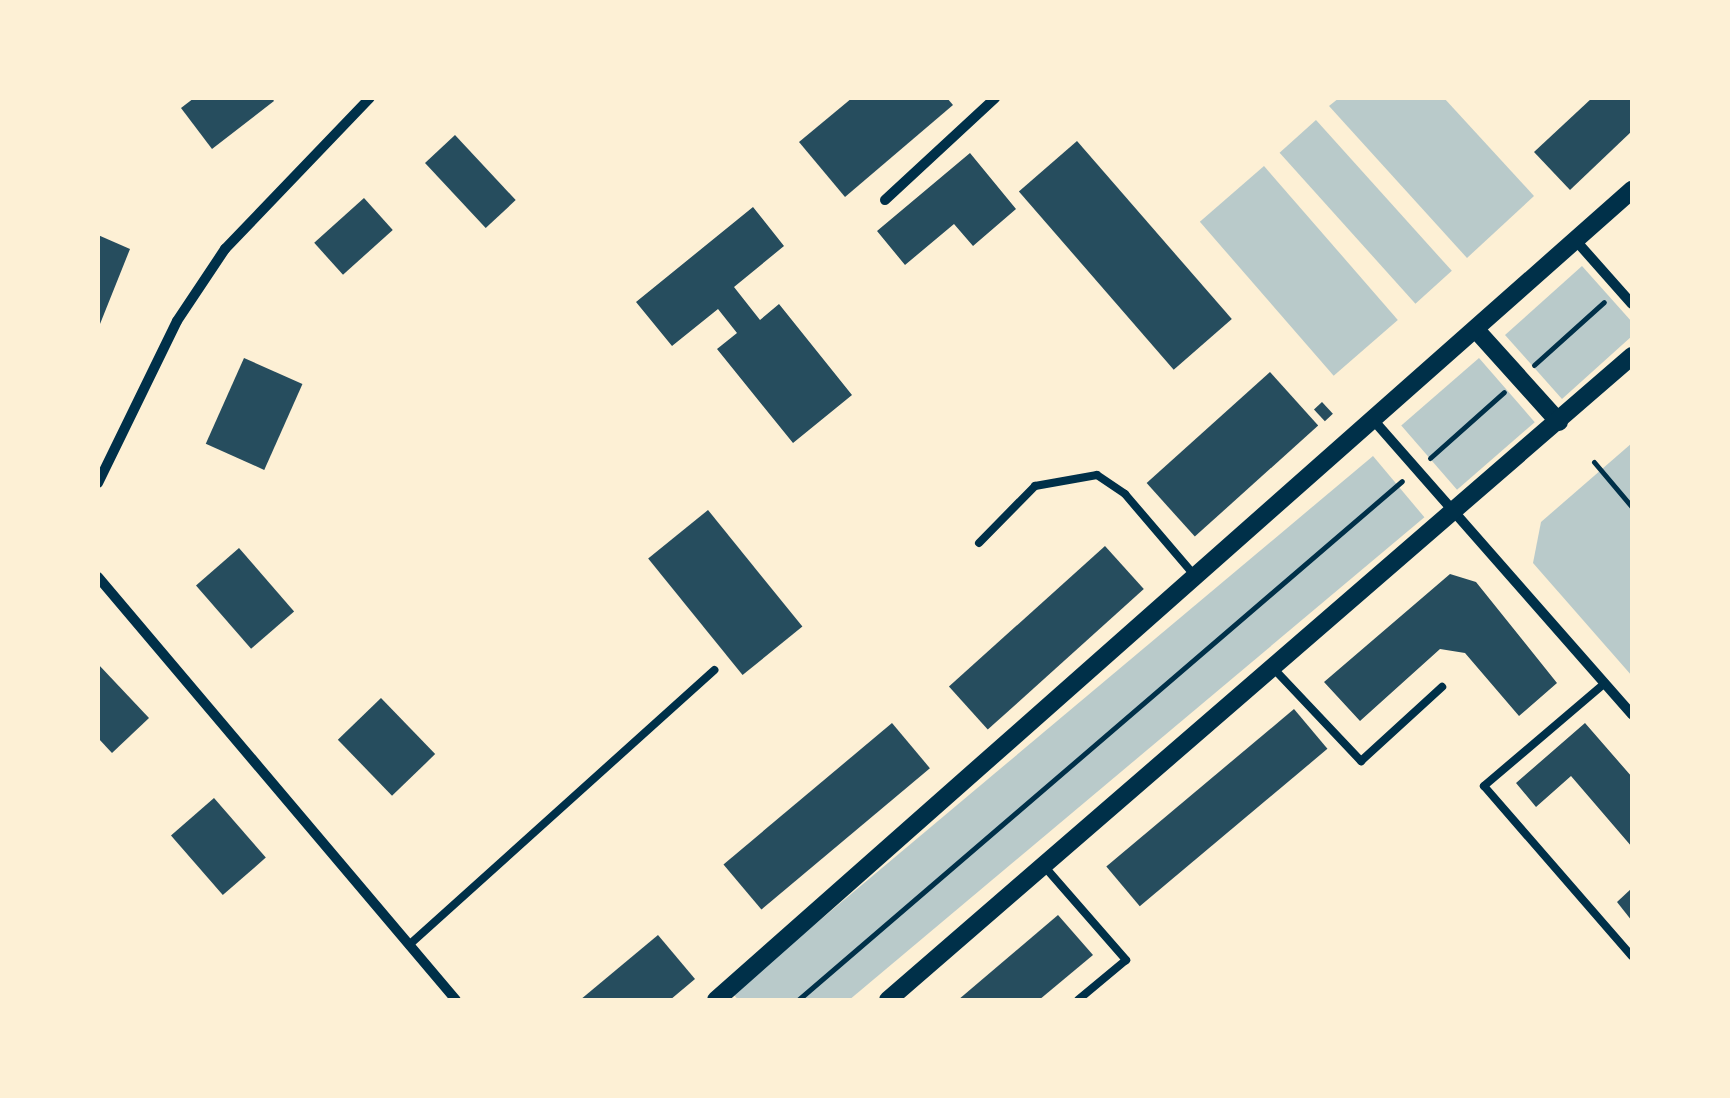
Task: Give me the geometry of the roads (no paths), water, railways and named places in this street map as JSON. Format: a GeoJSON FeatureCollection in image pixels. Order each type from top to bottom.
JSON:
{"type":"FeatureCollection","features":[{"type":"Feature","properties":{"kind":"street"},"geometry":{"type":"LineString","coordinates":[[98,483],[177,321],[225,248],[370,98]]}},
{"type":"Feature","properties":{"kind":"street"},"geometry":{"type":"LineString","coordinates":[[885,200],[995,98]]}},
{"type":"Feature","properties":{"kind":"street"},"geometry":{"type":"LineString","coordinates":[[716,1000],[1198,580],[1578,243],[1632,190]]}},
{"type":"Feature","properties":{"kind":"street"},"geometry":{"type":"LineString","coordinates":[[1578,243],[1632,304]]}},
{"type":"Feature","properties":{"kind":"street"},"geometry":{"type":"LineString","coordinates":[[1478,332],[1559,422]]}},
{"type":"Feature","properties":{"kind":"street"},"geometry":{"type":"LineString","coordinates":[[888,1000],[1632,356]]}},
{"type":"Feature","properties":{"kind":"street"},"geometry":{"type":"LineString","coordinates":[[1376,422],[1632,714]]}},
{"type":"Feature","properties":{"kind":"street"},"geometry":{"type":"LineString","coordinates":[[98,577],[456,1000]]}},
{"type":"Feature","properties":{"kind":"lane"},"geometry":{"type":"LineString","coordinates":[[979,543],[1035,486],[1097,475],[1125,494],[1198,580]]}},
{"type":"Feature","properties":{"kind":"lane"},"geometry":{"type":"LineString","coordinates":[[1274,669],[1360,761],[1442,687]]}},
{"type":"Feature","properties":{"kind":"lane"},"geometry":{"type":"LineString","coordinates":[[409,945],[714,670]]}},
{"type":"Feature","properties":{"kind":"lane"},"geometry":{"type":"LineString","coordinates":[[1604,683],[1484,786],[1632,956]]}},
{"type":"Feature","properties":{"kind":"lane"},"geometry":{"type":"LineString","coordinates":[[1044,866],[1126,960],[1078,1000]]}}]}
